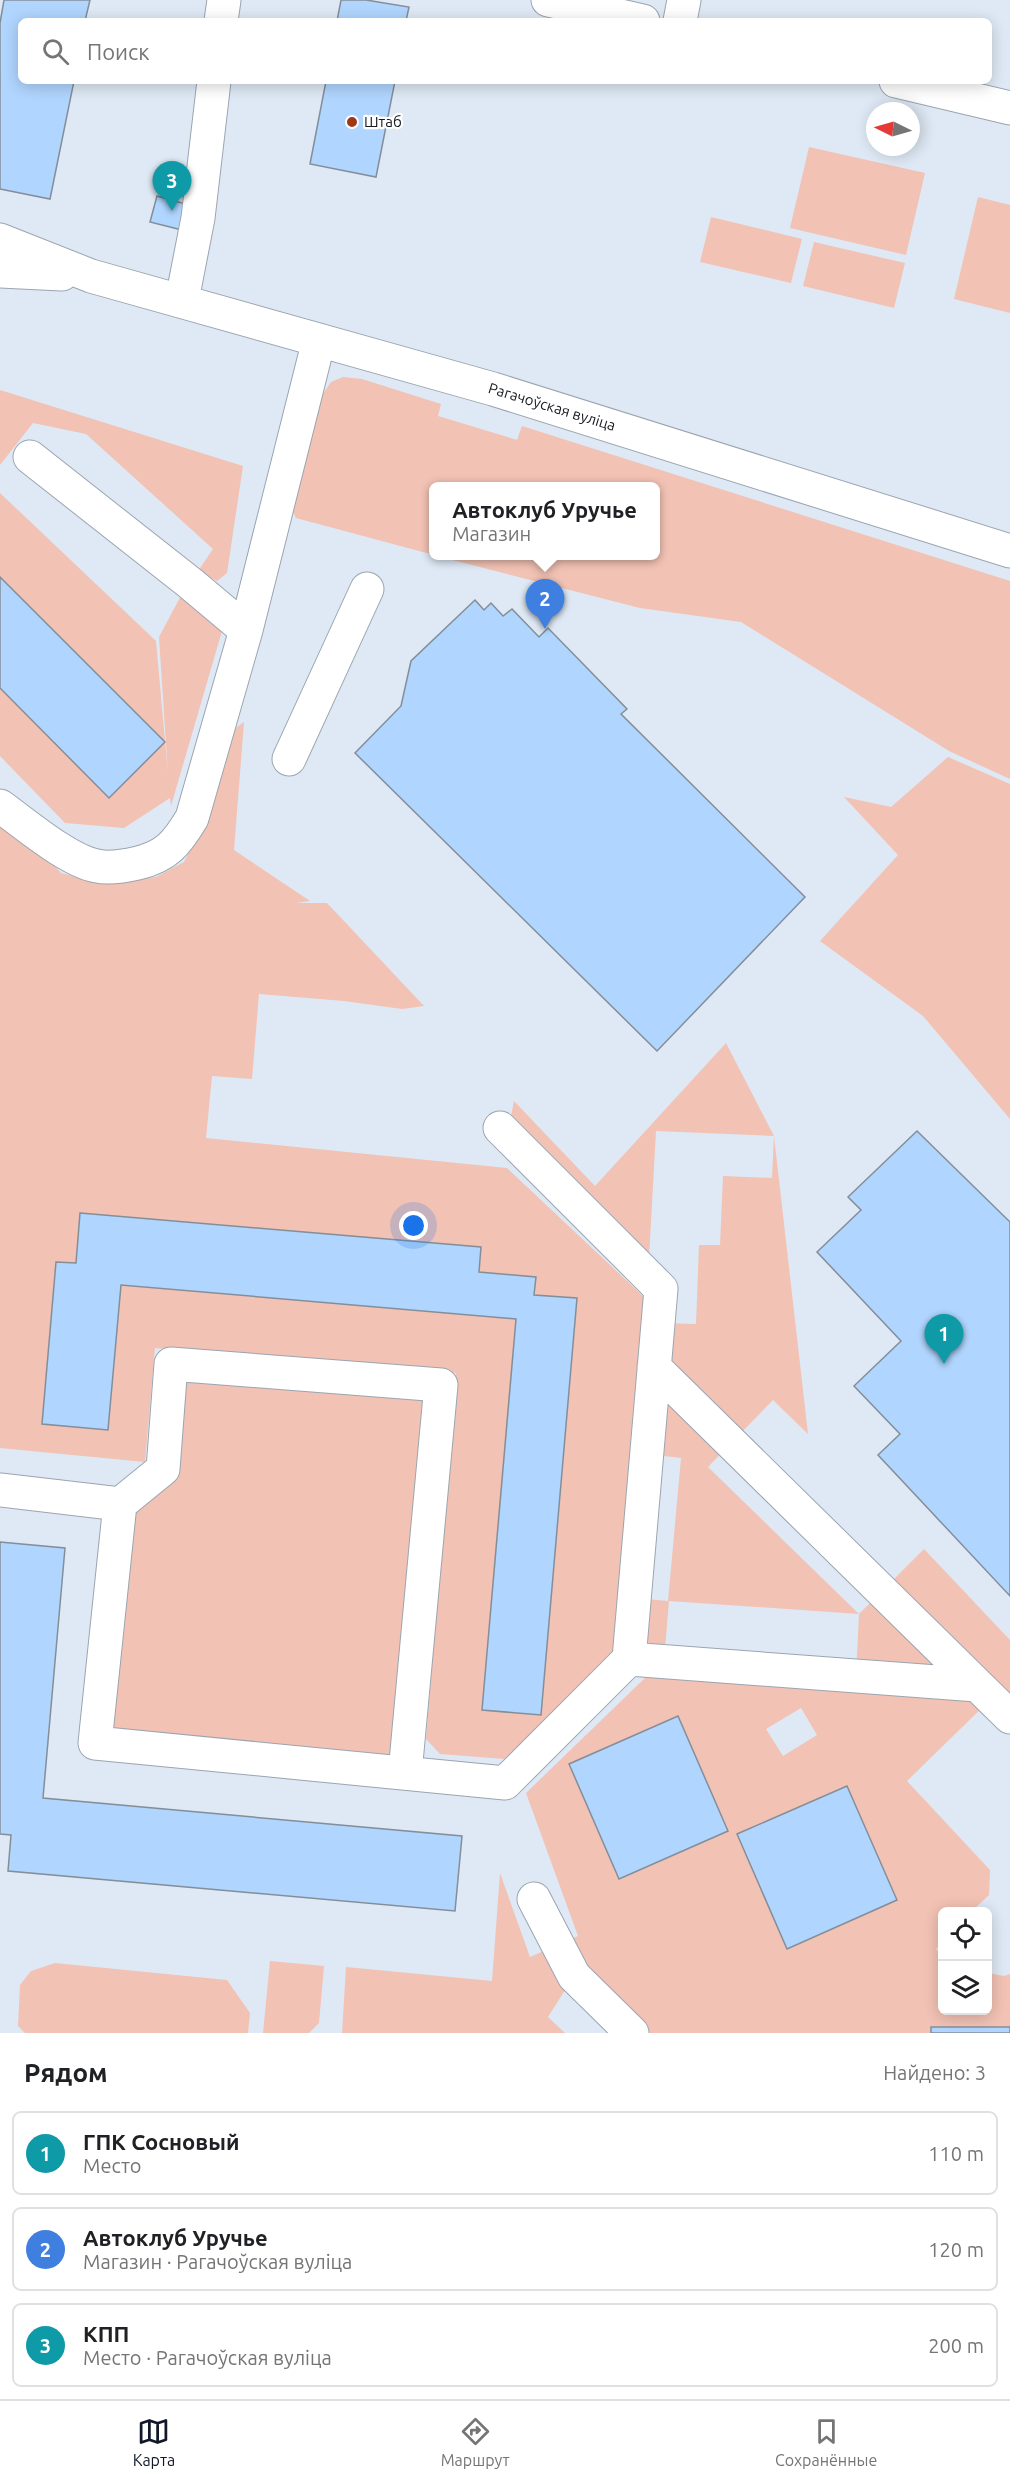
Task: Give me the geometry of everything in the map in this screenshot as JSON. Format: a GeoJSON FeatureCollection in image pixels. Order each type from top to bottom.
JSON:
{"type":"FeatureCollection","features":[{"type":"Feature","properties":{"kind":"street"},"geometry":{"type":"LineString","coordinates":[[221,18],[224,0]]}},
{"type":"Feature","properties":{"kind":"street"},"geometry":{"type":"LineString","coordinates":[[548,0],[629,18]]}},
{"type":"Feature","properties":{"kind":"street"},"geometry":{"type":"LineString","coordinates":[[681,18],[684,0]]}},
{"type":"Feature","properties":{"kind":"street"},"geometry":{"type":"LineString","coordinates":[[182,300],[198,218],[214,84]]}},
{"type":"Feature","properties":{"kind":"street"},"geometry":{"type":"LineString","coordinates":[[909,84],[1010,108]]}},
{"type":"Feature","properties":{"kind":"street","name":"Рагачоўская вуліца"},"geometry":{"type":"LineString","coordinates":[[0,240],[91,276],[493,389],[1010,551]]}},
{"type":"Feature","properties":{"kind":"street","name":"Рагачоўская вуліца"},"geometry":{"type":"LineString","coordinates":[[0,271],[91,276]]}},
{"type":"Feature","properties":{"kind":"street"},"geometry":{"type":"LineString","coordinates":[[0,806],[71,856],[97,866],[125,866],[153,859],[177,843],[192,818],[246,630],[319,340]]}},
{"type":"Feature","properties":{"kind":"street"},"geometry":{"type":"LineString","coordinates":[[30,458],[190,583],[246,630]]}},
{"type":"Feature","properties":{"kind":"street"},"geometry":{"type":"LineString","coordinates":[[289,759],[367,589]]}},
{"type":"Feature","properties":{"kind":"street"},"geometry":{"type":"LineString","coordinates":[[405,1773],[441,1385],[171,1364],[163,1469],[120,1504],[95,1743],[505,1783],[629,1659],[661,1289],[501,1128]]}},
{"type":"Feature","properties":{"kind":"street"},"geometry":{"type":"LineString","coordinates":[[654,1367],[1010,1717]]}},
{"type":"Feature","properties":{"kind":"street"},"geometry":{"type":"LineString","coordinates":[[0,1490],[120,1504]]}},
{"type":"Feature","properties":{"kind":"street"},"geometry":{"type":"LineString","coordinates":[[629,1659],[977,1685]]}},
{"type":"Feature","properties":{"kind":"street"},"geometry":{"type":"LineString","coordinates":[[534,1899],[574,1976],[632,2033]]}},
{"type":"Feature","properties":{"kind":"shaded area"},"geometry":{"type":"Polygon","coordinates":[[[809,147],[925,173],[906,255],[790,228],[809,147]]]}},
{"type":"Feature","properties":{"kind":"shaded area"},"geometry":{"type":"Polygon","coordinates":[[[978,197],[1010,205],[1010,313],[954,299],[978,197]]]}},
{"type":"Feature","properties":{"kind":"shaded area"},"geometry":{"type":"Polygon","coordinates":[[[711,217],[802,239],[791,283],[700,262],[711,217]]]}},
{"type":"Feature","properties":{"kind":"shaded area"},"geometry":{"type":"Polygon","coordinates":[[[814,242],[905,263],[894,308],[803,286],[814,242]]]}},
{"type":"Feature","properties":{"kind":"shaded area"},"geometry":{"type":"Polygon","coordinates":[[[343,377],[362,379],[441,404],[438,416],[517,440],[522,426],[1010,581],[1010,779],[949,751],[741,622],[640,608],[453,560],[660,560],[660,482],[429,482],[429,554],[296,518],[292,510],[320,398],[331,382],[343,377]]]}},
{"type":"Feature","properties":{"kind":"shaded area"},"geometry":{"type":"Polygon","coordinates":[[[0,390],[243,466],[227,573],[217,581],[198,571],[213,549],[86,434],[33,423],[0,465],[0,390]]]}},
{"type":"Feature","properties":{"kind":"shaded area"},"geometry":{"type":"Polygon","coordinates":[[[0,493],[156,641],[168,774],[159,637],[184,590],[222,631],[171,806],[170,798],[124,828],[65,823],[0,756],[0,688],[109,797],[165,742],[0,577],[0,493]]]}},
{"type":"Feature","properties":{"kind":"shaded area"},"geometry":{"type":"Polygon","coordinates":[[[244,722],[234,850],[310,901],[296,903],[327,903],[424,1006],[402,1009],[344,1001],[259,994],[252,1079],[212,1076],[206,1138],[507,1168],[644,1297],[613,1655],[504,1759],[440,1754],[426,1739],[456,1373],[155,1348],[145,1462],[0,1448],[0,807],[61,873],[88,880],[125,881],[156,877],[184,862],[202,826],[230,732],[244,722]],[[81,1213],[76,1263],[56,1262],[42,1423],[121,1285],[516,1319],[482,1709],[541,1715],[577,1298],[534,1295],[535,1277],[479,1272],[481,1247],[81,1213]]]}},
{"type":"Feature","properties":{"kind":"shaded area"},"geometry":{"type":"Polygon","coordinates":[[[948,757],[1010,784],[1010,1119],[923,1016],[820,941],[898,855],[844,797],[891,807],[948,757]]]}},
{"type":"Feature","properties":{"kind":"shaded area"},"geometry":{"type":"Polygon","coordinates":[[[726,1043],[774,1136],[656,1131],[648,1276],[507,1136],[514,1101],[595,1186],[726,1043]]]}},
{"type":"Feature","properties":{"kind":"shaded area"},"geometry":{"type":"Polygon","coordinates":[[[774,1136],[808,1434],[773,1400],[708,1467],[859,1614],[669,1601],[664,1661],[629,1659],[635,1598],[668,1601],[681,1458],[647,1454],[658,1323],[696,1324],[699,1245],[720,1245],[723,1176],[772,1178],[774,1136]]]}},
{"type":"Feature","properties":{"kind":"shaded area"},"geometry":{"type":"Polygon","coordinates":[[[171,1364],[441,1385],[405,1773],[95,1743],[120,1504],[163,1469],[171,1364]]]}},
{"type":"Feature","properties":{"kind":"shaded area"},"geometry":{"type":"Polygon","coordinates":[[[924,1549],[1010,1640],[1010,1717],[991,1699],[907,1781],[990,1870],[989,1895],[976,1907],[938,1907],[938,1947],[936,1949],[938,1952],[938,2015],[992,2015],[992,1974],[1004,1976],[1010,1974],[1010,2027],[932,2027],[931,2033],[639,2033],[589,1991],[587,1963],[574,1976],[548,2017],[565,2033],[342,2033],[346,1967],[492,1981],[500,1873],[530,1957],[578,1936],[526,1793],[646,1677],[924,1695],[856,1676],[859,1614],[924,1549]],[[801,1708],[766,1729],[783,1756],[817,1735],[801,1708]]]}},
{"type":"Feature","properties":{"kind":"shaded area"},"geometry":{"type":"Polygon","coordinates":[[[270,1961],[324,1966],[319,2023],[309,2033],[263,2033],[270,1961]]]}},
{"type":"Feature","properties":{"kind":"shaded area"},"geometry":{"type":"Polygon","coordinates":[[[55,1963],[227,1980],[250,2013],[248,2033],[25,2033],[18,2026],[20,1985],[31,1971],[55,1963]]]}},
{"type":"Feature","properties":{"kind":"building"},"geometry":{"type":"Polygon","coordinates":[[[4,0],[90,0],[86,18],[18,18],[18,84],[73,84],[50,199],[0,189],[0,23],[4,0]]]}},
{"type":"Feature","properties":{"kind":"building"},"geometry":{"type":"Polygon","coordinates":[[[341,0],[366,0],[409,7],[407,18],[338,18],[341,0]]]}},
{"type":"Feature","properties":{"kind":"building","name":"Штаб"},"geometry":{"type":"Polygon","coordinates":[[[325,84],[394,84],[376,177],[310,164],[325,84]]]}},
{"type":"Feature","properties":{"kind":"building"},"geometry":{"type":"Polygon","coordinates":[[[157,196],[193,206],[186,231],[150,222],[157,196]]]}},
{"type":"Feature","properties":{"kind":"building"},"geometry":{"type":"Polygon","coordinates":[[[0,577],[165,742],[109,798],[0,688],[0,577]]]}},
{"type":"Feature","properties":{"kind":"building"},"geometry":{"type":"Polygon","coordinates":[[[475,600],[484,610],[491,603],[503,616],[512,609],[539,637],[548,628],[627,709],[621,714],[805,897],[657,1051],[355,753],[401,706],[411,661],[475,600]]]}},
{"type":"Feature","properties":{"kind":"building"},"geometry":{"type":"Polygon","coordinates":[[[917,1131],[1010,1222],[1010,1596],[878,1455],[900,1434],[854,1386],[901,1341],[817,1252],[861,1210],[848,1197],[917,1131]]]}},
{"type":"Feature","properties":{"kind":"building"},"geometry":{"type":"Polygon","coordinates":[[[80,1213],[481,1247],[479,1272],[536,1277],[534,1295],[577,1298],[541,1715],[482,1710],[516,1319],[121,1285],[108,1430],[42,1424],[56,1262],[76,1263],[80,1213]]]}},
{"type":"Feature","properties":{"kind":"building"},"geometry":{"type":"Polygon","coordinates":[[[0,1542],[65,1548],[43,1798],[462,1836],[455,1911],[8,1871],[11,1835],[0,1834],[0,1542]]]}},
{"type":"Feature","properties":{"kind":"building"},"geometry":{"type":"Polygon","coordinates":[[[678,1716],[728,1831],[619,1879],[569,1764],[678,1716]]]}},
{"type":"Feature","properties":{"kind":"building"},"geometry":{"type":"Polygon","coordinates":[[[847,1786],[897,1900],[787,1949],[737,1834],[847,1786]]]}},
{"type":"Feature","properties":{"kind":"building"},"geometry":{"type":"Polygon","coordinates":[[[931,2027],[1010,2027],[1010,2033],[931,2033],[931,2027]]]}},
{"type":"Feature","properties":{"kind":"place","name":"Штаб"},"geometry":{"type":"Point","coordinates":[352,122]}},
{"type":"Feature","properties":{"kind":"place","name":"КПП"},"geometry":{"type":"Point","coordinates":[172,211]}},
{"type":"Feature","properties":{"kind":"place","name":"Автоклуб Уручье"},"geometry":{"type":"Point","coordinates":[545,629]}},
{"type":"Feature","properties":{"kind":"place","name":"ГПК Сосновый"},"geometry":{"type":"Point","coordinates":[944,1364]}}]}
